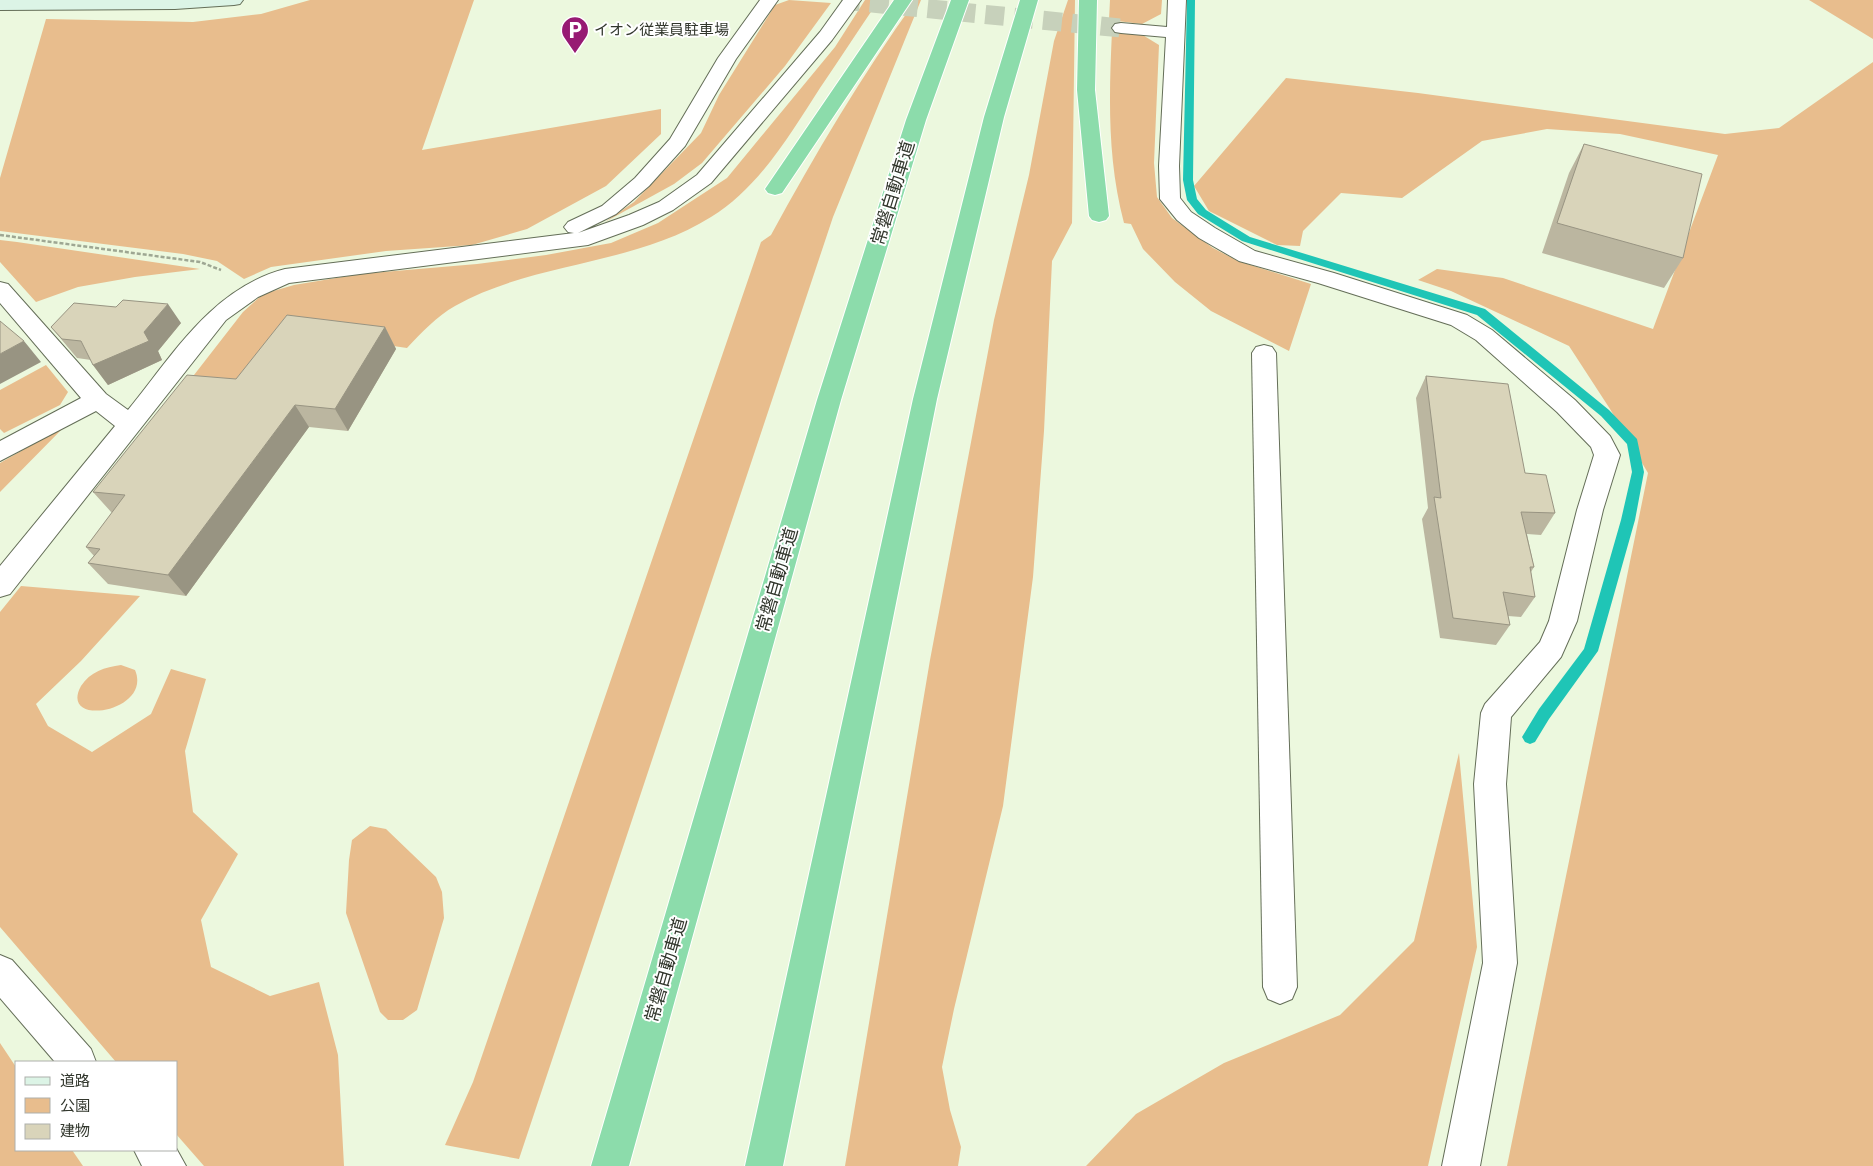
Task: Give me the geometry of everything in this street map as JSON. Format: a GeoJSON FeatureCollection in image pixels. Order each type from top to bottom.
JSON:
{"type":"FeatureCollection","features":[{"type":"Feature","properties":{"kind":"highway"},"geometry":{"type":"LineString","coordinates":[[775,189],[904,0]]}},
{"type":"Feature","properties":{"kind":"highway","name":"常磐自動車道"},"geometry":{"type":"LineString","coordinates":[[610,1166],[828,400],[916,120],[960,0]]}},
{"type":"Feature","properties":{"kind":"highway"},"geometry":{"type":"LineString","coordinates":[[764,1166],[925,399],[994,117],[1028,0]]}},
{"type":"Feature","properties":{"kind":"highway"},"geometry":{"type":"LineString","coordinates":[[1088,0],[1086,90],[1099,216]]}},
{"type":"Feature","properties":{"kind":"main road"},"geometry":{"type":"LineString","coordinates":[[0,5],[64,2],[189,4],[234,0]]}},
{"type":"Feature","properties":{"kind":"street"},"geometry":{"type":"LineString","coordinates":[[538,246],[609,210],[642,182],[678,142],[727,58],[769,0]]}},
{"type":"Feature","properties":{"kind":"street"},"geometry":{"type":"LineString","coordinates":[[0,586],[218,315],[247,293],[277,278],[308,271],[538,246],[588,238],[636,220],[666,206],[704,179],[826,36],[852,0]]}},
{"type":"Feature","properties":{"kind":"street"},"geometry":{"type":"LineString","coordinates":[[1177,0],[1169,166],[1170,199],[1184,216],[1207,233],[1247,256],[1326,278],[1459,320],[1484,335],[1566,406],[1601,442],[1607,455],[1590,510],[1563,621],[1551,649],[1496,713],[1490,784],[1500,963],[1461,1166]]}},
{"type":"Feature","properties":{"kind":"street"},"geometry":{"type":"LineString","coordinates":[[1121,28],[1176,33]]}},
{"type":"Feature","properties":{"kind":"street"},"geometry":{"type":"LineString","coordinates":[[0,289],[16,321],[97,400],[129,424]]}},
{"type":"Feature","properties":{"kind":"street"},"geometry":{"type":"LineString","coordinates":[[1264,353],[1280,987]]}},
{"type":"Feature","properties":{"kind":"street"},"geometry":{"type":"LineString","coordinates":[[0,452],[97,400]]}},
{"type":"Feature","properties":{"kind":"street"},"geometry":{"type":"LineString","coordinates":[[0,972],[77,1061]]}},
{"type":"Feature","properties":{"kind":"street"},"geometry":{"type":"LineString","coordinates":[[154,1151],[167,1166]]}},
{"type":"Feature","properties":{"kind":"path"},"geometry":{"type":"LineString","coordinates":[[0,236],[200,262],[224,271],[247,293]]}},
{"type":"Feature","properties":{"kind":"green space"},"geometry":{"type":"Polygon","coordinates":[[[310,0],[474,0],[422,150],[661,109],[661,134],[606,186],[527,229],[472,245],[386,251],[271,267],[244,279],[217,261],[183,254],[0,231],[0,178],[46,19],[193,22],[261,14],[310,0]]]}},
{"type":"Feature","properties":{"kind":"green space"},"geometry":{"type":"Polygon","coordinates":[[[789,0],[831,3],[785,66],[702,163],[674,184],[605,222],[634,202],[701,133],[719,95],[775,5],[789,0]]]}},
{"type":"Feature","properties":{"kind":"green space"},"geometry":{"type":"Polygon","coordinates":[[[865,0],[879,0],[773,158],[744,191],[711,217],[681,233],[649,245],[518,280],[486,291],[455,306],[442,315],[407,348],[352,340],[245,391],[131,456],[243,312],[263,294],[294,285],[360,274],[477,264],[546,255],[611,243],[658,223],[727,178],[835,47],[865,0]]]}},
{"type":"Feature","properties":{"kind":"green space"},"geometry":{"type":"Polygon","coordinates":[[[916,0],[921,0],[833,217],[519,1159],[445,1145],[473,1082],[761,242],[771,235],[840,115],[916,0]]]}},
{"type":"Feature","properties":{"kind":"green space"},"geometry":{"type":"Polygon","coordinates":[[[1068,0],[1075,0],[1072,223],[1052,261],[1044,431],[1033,577],[1003,806],[954,1009],[942,1067],[950,1110],[961,1147],[958,1166],[845,1166],[930,660],[994,320],[1029,175],[1054,41],[1068,0]]]}},
{"type":"Feature","properties":{"kind":"green space"},"geometry":{"type":"Polygon","coordinates":[[[1110,0],[1162,0],[1161,14],[1142,24],[1109,20],[1110,0]]]}},
{"type":"Feature","properties":{"kind":"green space"},"geometry":{"type":"Polygon","coordinates":[[[1809,0],[1873,0],[1873,39],[1809,0]]]}},
{"type":"Feature","properties":{"kind":"green space"},"geometry":{"type":"Polygon","coordinates":[[[1112,31],[1141,34],[1159,45],[1154,163],[1157,197],[1172,218],[1213,248],[1238,261],[1311,284],[1289,351],[1211,311],[1175,282],[1143,249],[1131,224],[1124,223],[1118,199],[1110,127],[1112,31]]]}},
{"type":"Feature","properties":{"kind":"green space"},"geometry":{"type":"Polygon","coordinates":[[[1873,62],[1873,1166],[1507,1166],[1648,473],[1610,409],[1569,346],[1451,291],[1418,280],[1437,269],[1503,278],[1653,329],[1718,155],[1620,134],[1547,129],[1482,141],[1402,198],[1341,193],[1303,231],[1300,246],[1277,245],[1209,211],[1194,186],[1286,78],[1418,93],[1725,134],[1779,128],[1873,62]]]}},
{"type":"Feature","properties":{"kind":"green space"},"geometry":{"type":"Polygon","coordinates":[[[0,240],[200,269],[135,277],[78,287],[36,302],[0,262],[0,240]]]}},
{"type":"Feature","properties":{"kind":"green space"},"geometry":{"type":"Polygon","coordinates":[[[46,365],[68,392],[60,405],[4,433],[0,429],[0,390],[46,365]]]}},
{"type":"Feature","properties":{"kind":"green space"},"geometry":{"type":"Polygon","coordinates":[[[65,426],[0,492],[0,463],[65,426]]]}},
{"type":"Feature","properties":{"kind":"green space"},"geometry":{"type":"Polygon","coordinates":[[[21,586],[140,596],[81,661],[36,704],[48,726],[92,752],[151,714],[171,669],[206,679],[185,751],[193,812],[238,854],[201,920],[211,967],[270,996],[319,982],[338,1055],[344,1166],[204,1166],[178,1136],[178,1061],[115,1061],[0,927],[0,612],[21,586]]]}},
{"type":"Feature","properties":{"kind":"green space"},"geometry":{"type":"Polygon","coordinates":[[[121,665],[135,670],[137,684],[131,696],[120,705],[106,710],[93,710],[82,707],[77,699],[81,686],[85,681],[98,671],[121,665]]]}},
{"type":"Feature","properties":{"kind":"green space"},"geometry":{"type":"Polygon","coordinates":[[[1459,753],[1477,947],[1428,1166],[1086,1166],[1136,1114],[1224,1063],[1340,1015],[1414,941],[1459,753]]]}},
{"type":"Feature","properties":{"kind":"green space"},"geometry":{"type":"Polygon","coordinates":[[[370,826],[386,829],[436,877],[442,892],[444,918],[417,1010],[403,1020],[388,1020],[380,1012],[346,913],[352,840],[370,826]]]}},
{"type":"Feature","properties":{"kind":"green space"},"geometry":{"type":"Polygon","coordinates":[[[0,1043],[15,1066],[15,1151],[73,1151],[83,1166],[0,1166],[0,1043]]]}},
{"type":"Feature","properties":{"kind":"building"},"geometry":{"type":"Polygon","coordinates":[[[1584,144],[1702,174],[1683,258],[1557,223],[1584,144]]]}},
{"type":"Feature","properties":{"kind":"building"},"geometry":{"type":"Polygon","coordinates":[[[123,300],[168,304],[144,332],[149,341],[93,365],[81,341],[62,339],[51,327],[74,303],[116,307],[123,300]]]}},
{"type":"Feature","properties":{"kind":"building"},"geometry":{"type":"Polygon","coordinates":[[[287,315],[385,327],[335,409],[295,405],[168,575],[88,563],[100,549],[86,547],[125,495],[93,492],[187,375],[236,379],[287,315]]]}},
{"type":"Feature","properties":{"kind":"building"},"geometry":{"type":"Polygon","coordinates":[[[0,321],[24,341],[0,354],[0,321]]]}},
{"type":"Feature","properties":{"kind":"building"},"geometry":{"type":"Polygon","coordinates":[[[1426,376],[1508,384],[1525,473],[1546,475],[1555,513],[1521,512],[1534,567],[1530,567],[1535,597],[1503,592],[1510,625],[1453,618],[1434,497],[1441,498],[1426,376]]]}},
{"type":"Feature","properties":{"kind":"waterway"},"geometry":{"type":"LineString","coordinates":[[1191,0],[1188,180],[1192,200],[1202,212],[1246,239],[1461,304],[1481,312],[1605,413],[1633,442],[1638,472],[1628,520],[1591,651],[1544,714],[1530,737]]}},
{"type":"Feature","properties":{"kind":"tunnel"},"geometry":{"type":"LineString","coordinates":[[841,0],[1121,28]]}},
{"type":"Feature","properties":{"kind":"place","name":"イオン従業員駐車場"},"geometry":{"type":"Point","coordinates":[575,54]}}]}
